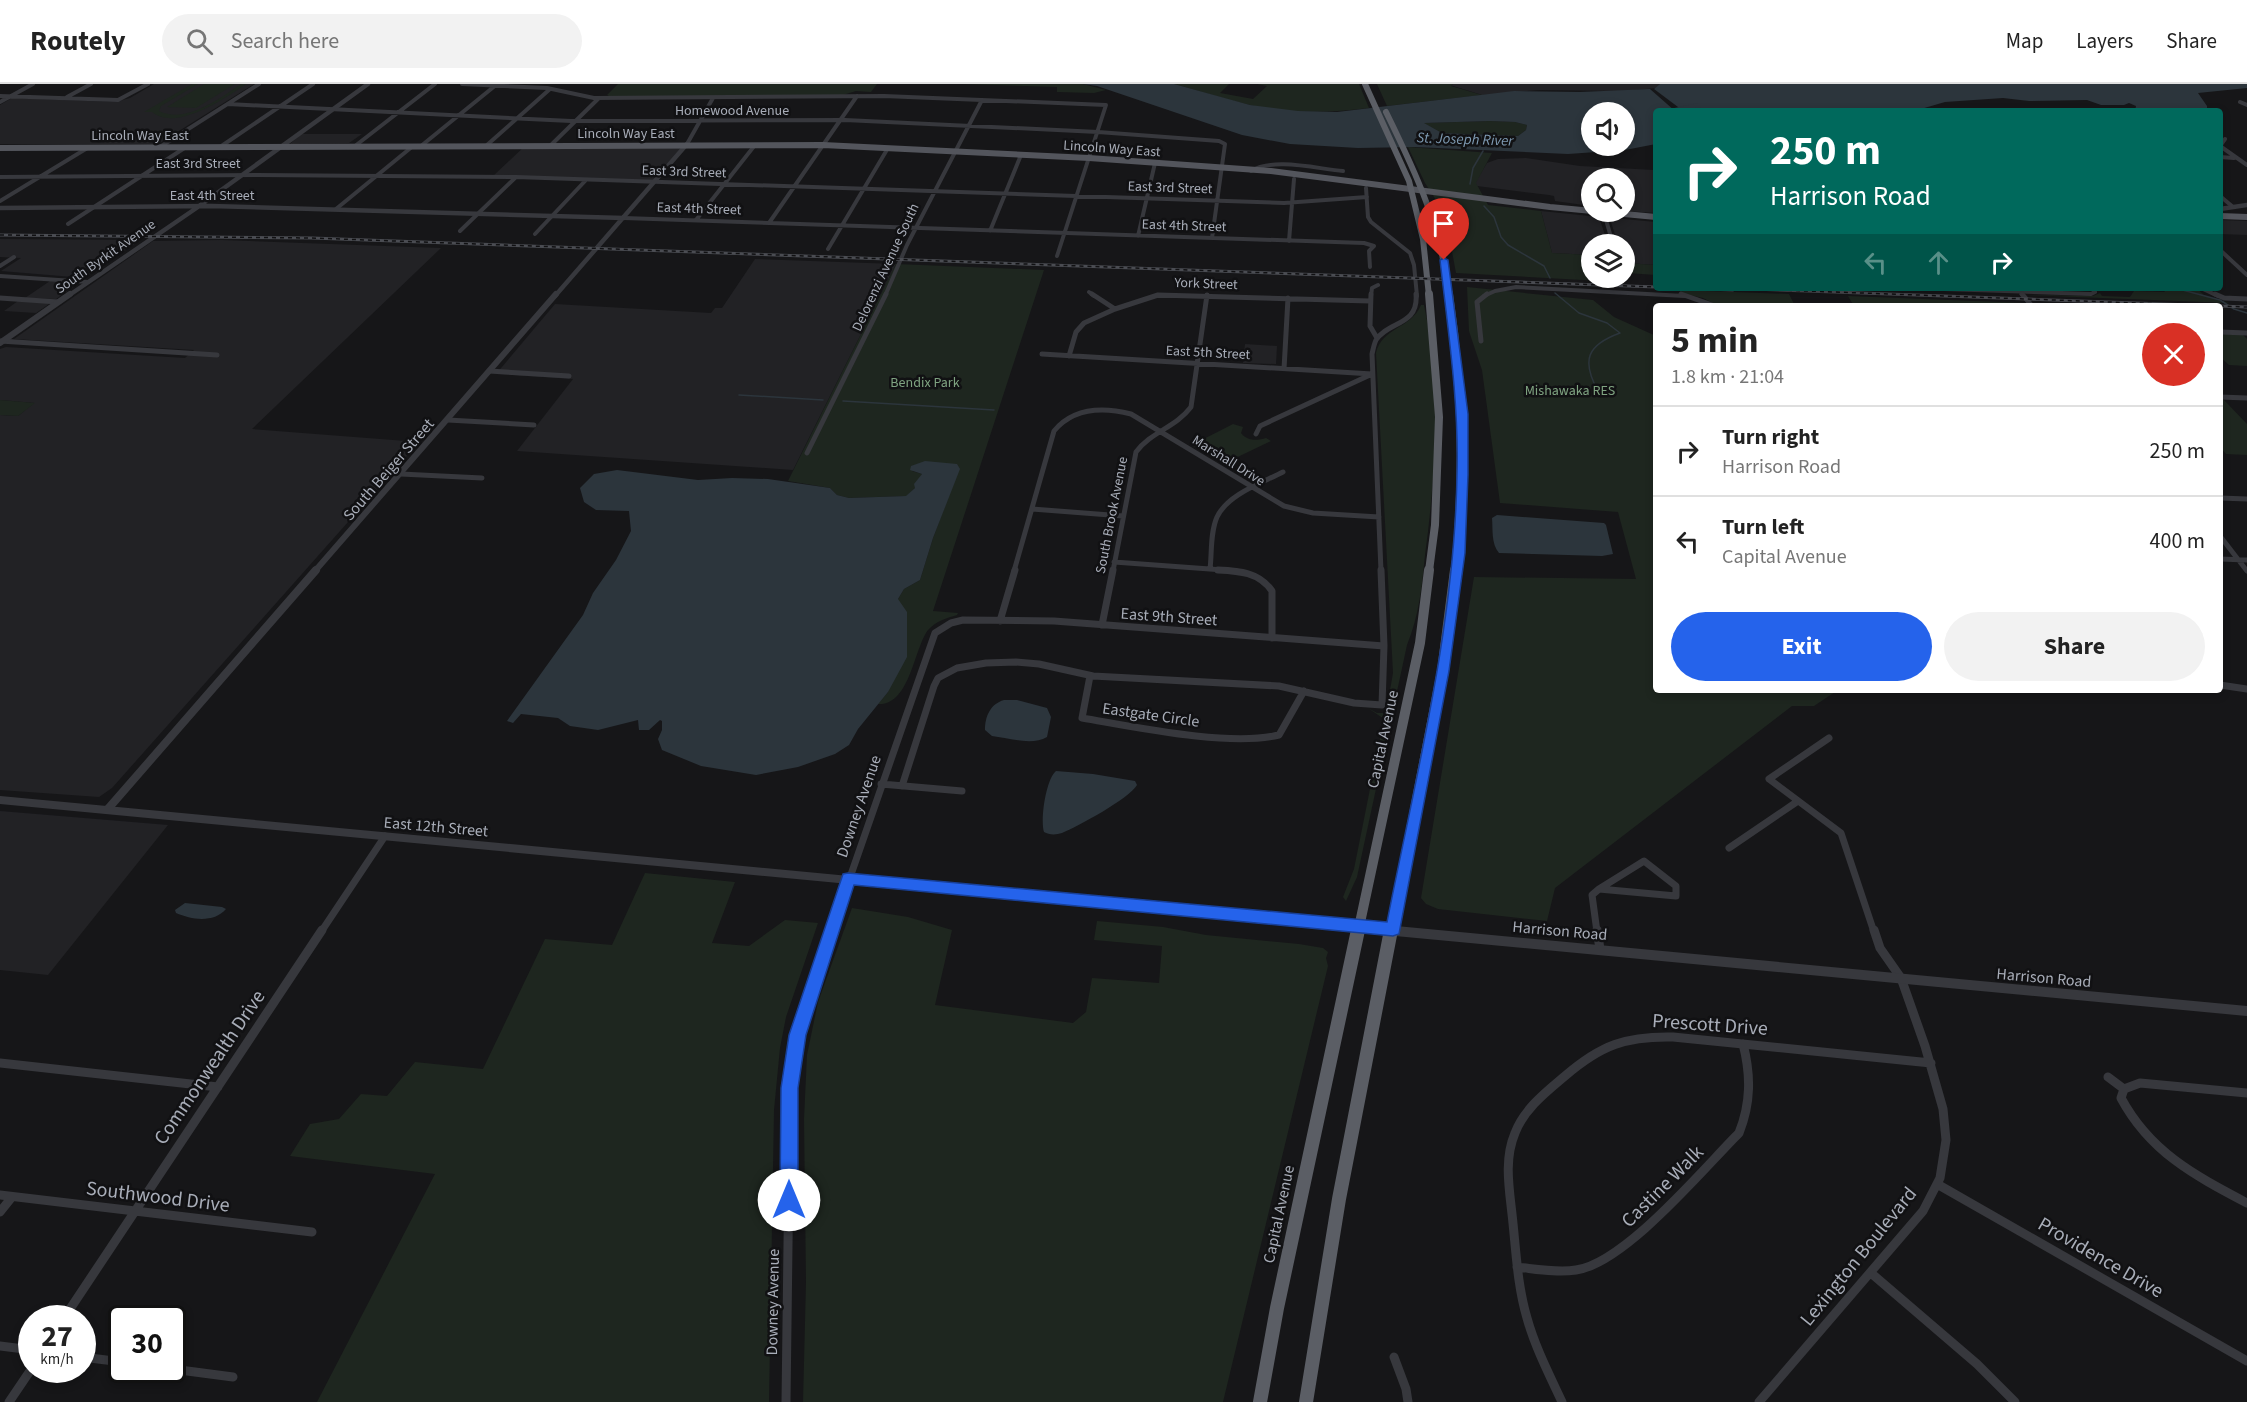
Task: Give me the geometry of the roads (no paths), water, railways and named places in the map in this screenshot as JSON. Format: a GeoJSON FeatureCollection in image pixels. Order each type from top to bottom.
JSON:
{"type":"FeatureCollection","features":[{"type":"Feature","properties":{"kind":"highway","name":"Capital Avenue"},"geometry":{"type":"LineString","coordinates":[[1306,1402],[1339,1199],[1386,951],[1393,930],[1453,604],[1459,553],[1463,475],[1462,414],[1450,298],[1438,236],[1365,84]]}},
{"type":"Feature","properties":{"kind":"highway","name":"Capital Avenue"},"geometry":{"type":"LineString","coordinates":[[1260,1402],[1277,1308],[1420,643],[1435,525],[1440,448],[1437,373],[1427,266],[1417,192],[1405,151],[1372,84]]}},
{"type":"Feature","properties":{"kind":"main road","name":"Lincoln Way East"},"geometry":{"type":"LineString","coordinates":[[0,148],[823,145],[1089,158],[1271,171],[1529,207],[1581,210]]}},
{"type":"Feature","properties":{"kind":"main road","name":"Lincoln Way East"},"geometry":{"type":"LineString","coordinates":[[1251,171],[1262,175],[1417,192]]}},
{"type":"Feature","properties":{"kind":"main road","name":"Lincoln Way East"},"geometry":{"type":"LineString","coordinates":[[1635,216],[1653,218]]}},
{"type":"Feature","properties":{"kind":"main road"},"geometry":{"type":"LineString","coordinates":[[2223,216],[2247,217]]}},
{"type":"Feature","properties":{"kind":"street"},"geometry":{"type":"LineString","coordinates":[[0,102],[33,84]]}},
{"type":"Feature","properties":{"kind":"street"},"geometry":{"type":"LineString","coordinates":[[67,97],[91,84]]}},
{"type":"Feature","properties":{"kind":"street"},"geometry":{"type":"LineString","coordinates":[[0,96],[121,99],[148,84]]}},
{"type":"Feature","properties":{"kind":"street"},"geometry":{"type":"LineString","coordinates":[[160,147],[259,84]]}},
{"type":"Feature","properties":{"kind":"street"},"geometry":{"type":"LineString","coordinates":[[220,147],[313,84]]}},
{"type":"Feature","properties":{"kind":"street","name":"South Byrkit Avenue"},"geometry":{"type":"LineString","coordinates":[[1,342],[200,206],[368,84]]}},
{"type":"Feature","properties":{"kind":"street"},"geometry":{"type":"LineString","coordinates":[[355,146],[435,84]]}},
{"type":"Feature","properties":{"kind":"street"},"geometry":{"type":"LineString","coordinates":[[462,84],[550,89],[599,98],[856,96],[1106,105],[1057,256]]}},
{"type":"Feature","properties":{"kind":"street"},"geometry":{"type":"LineString","coordinates":[[421,146],[496,85]]}},
{"type":"Feature","properties":{"kind":"street"},"geometry":{"type":"LineString","coordinates":[[487,145],[550,89]]}},
{"type":"Feature","properties":{"kind":"street"},"geometry":{"type":"LineString","coordinates":[[769,223],[856,96]]}},
{"type":"Feature","properties":{"kind":"street"},"geometry":{"type":"LineString","coordinates":[[550,145],[599,98]]}},
{"type":"Feature","properties":{"kind":"street"},"geometry":{"type":"LineString","coordinates":[[687,144],[712,98]]}},
{"type":"Feature","properties":{"kind":"street","name":"Delorenzi Avenue South"},"geometry":{"type":"LineString","coordinates":[[807,453],[934,191],[982,100]]}},
{"type":"Feature","properties":{"kind":"street"},"geometry":{"type":"LineString","coordinates":[[2240,102],[2247,105]]}},
{"type":"Feature","properties":{"kind":"street","name":"Homewood Avenue"},"geometry":{"type":"LineString","coordinates":[[228,104],[576,121],[840,120],[1098,132],[1219,141],[1225,143],[1222,168]]}},
{"type":"Feature","properties":{"kind":"street","name":"South Beiger Street"},"geometry":{"type":"LineString","coordinates":[[107,810],[687,144]]}},
{"type":"Feature","properties":{"kind":"street"},"geometry":{"type":"LineString","coordinates":[[696,220],[755,145]]}},
{"type":"Feature","properties":{"kind":"street"},"geometry":{"type":"LineString","coordinates":[[336,209],[413,146]]}},
{"type":"Feature","properties":{"kind":"street"},"geometry":{"type":"LineString","coordinates":[[0,201],[89,147]]}},
{"type":"Feature","properties":{"kind":"street"},"geometry":{"type":"LineString","coordinates":[[68,224],[186,147]]}},
{"type":"Feature","properties":{"kind":"street"},"geometry":{"type":"LineString","coordinates":[[828,249],[888,148]]}},
{"type":"Feature","properties":{"kind":"street"},"geometry":{"type":"LineString","coordinates":[[2223,149],[2247,165]]}},
{"type":"Feature","properties":{"kind":"street"},"geometry":{"type":"LineString","coordinates":[[990,231],[1021,155]]}},
{"type":"Feature","properties":{"kind":"street"},"geometry":{"type":"LineString","coordinates":[[2223,158],[2234,158]]}},
{"type":"Feature","properties":{"kind":"street"},"geometry":{"type":"LineString","coordinates":[[1138,236],[1155,163]]}},
{"type":"Feature","properties":{"kind":"street"},"geometry":{"type":"LineString","coordinates":[[1251,171],[1259,166],[1271,164],[1343,171]]}},
{"type":"Feature","properties":{"kind":"street"},"geometry":{"type":"LineString","coordinates":[[1212,238],[1222,168]]}},
{"type":"Feature","properties":{"kind":"street","name":"East 3rd Street"},"geometry":{"type":"LineString","coordinates":[[0,177],[243,175],[516,177],[1292,203],[1367,197]]}},
{"type":"Feature","properties":{"kind":"street"},"geometry":{"type":"LineString","coordinates":[[460,231],[516,177]]}},
{"type":"Feature","properties":{"kind":"street"},"geometry":{"type":"LineString","coordinates":[[1289,241],[1294,179]]}},
{"type":"Feature","properties":{"kind":"street"},"geometry":{"type":"LineString","coordinates":[[535,234],[586,180]]}},
{"type":"Feature","properties":{"kind":"street"},"geometry":{"type":"LineString","coordinates":[[1366,188],[1368,217],[1371,222],[1405,248],[1413,259],[1417,300],[1414,311],[1409,317],[1377,338],[1371,331],[1370,301],[1372,288],[1378,285]]}},
{"type":"Feature","properties":{"kind":"street"},"geometry":{"type":"LineString","coordinates":[[2223,199],[2247,217]]}},
{"type":"Feature","properties":{"kind":"street"},"geometry":{"type":"LineString","coordinates":[[2223,209],[2247,205]]}},
{"type":"Feature","properties":{"kind":"street","name":"East 4th Street"},"geometry":{"type":"LineString","coordinates":[[0,208],[200,206],[336,209],[1364,243],[1374,246],[1369,251],[1370,267]]}},
{"type":"Feature","properties":{"kind":"street"},"geometry":{"type":"LineString","coordinates":[[2223,253],[2247,275]]}},
{"type":"Feature","properties":{"kind":"street"},"geometry":{"type":"LineString","coordinates":[[0,266],[14,257]]}},
{"type":"Feature","properties":{"kind":"street"},"geometry":{"type":"LineString","coordinates":[[0,276],[88,282]]}},
{"type":"Feature","properties":{"kind":"street"},"geometry":{"type":"LineString","coordinates":[[1481,341],[1477,302],[1490,292],[1500,289],[1516,287],[1665,293],[1697,298],[1708,303]]}},
{"type":"Feature","properties":{"kind":"street"},"geometry":{"type":"LineString","coordinates":[[2020,291],[2030,303]]}},
{"type":"Feature","properties":{"kind":"street"},"geometry":{"type":"LineString","coordinates":[[2207,291],[2215,295],[2247,299]]}},
{"type":"Feature","properties":{"kind":"street"},"geometry":{"type":"LineString","coordinates":[[1089,292],[1115,309]]}},
{"type":"Feature","properties":{"kind":"street","name":"York Street"},"geometry":{"type":"LineString","coordinates":[[1069,356],[1079,327],[1115,309],[1158,295],[1370,301]]}},
{"type":"Feature","properties":{"kind":"street","name":"South Brook Avenue"},"geometry":{"type":"LineString","coordinates":[[1102,625],[1136,452],[1145,439],[1183,418],[1191,407],[1207,295]]}},
{"type":"Feature","properties":{"kind":"street"},"geometry":{"type":"LineString","coordinates":[[0,298],[58,302]]}},
{"type":"Feature","properties":{"kind":"street"},"geometry":{"type":"LineString","coordinates":[[1284,369],[1288,298]]}},
{"type":"Feature","properties":{"kind":"street"},"geometry":{"type":"LineString","coordinates":[[2223,332],[2247,333]]}},
{"type":"Feature","properties":{"kind":"street","name":"Capital Avenue"},"geometry":{"type":"LineString","coordinates":[[1377,338],[1372,354],[1372,374],[1384,646],[1382,705]]}},
{"type":"Feature","properties":{"kind":"street"},"geometry":{"type":"LineString","coordinates":[[1,342],[217,355]]}},
{"type":"Feature","properties":{"kind":"street","name":"East 5th Street"},"geometry":{"type":"LineString","coordinates":[[1042,354],[1372,374]]}},
{"type":"Feature","properties":{"kind":"street"},"geometry":{"type":"LineString","coordinates":[[489,371],[569,376]]}},
{"type":"Feature","properties":{"kind":"street"},"geometry":{"type":"LineString","coordinates":[[1256,434],[1260,426],[1372,374]]}},
{"type":"Feature","properties":{"kind":"street"},"geometry":{"type":"LineString","coordinates":[[2223,397],[2247,399]]}},
{"type":"Feature","properties":{"kind":"street","name":"Marshall Drive"},"geometry":{"type":"LineString","coordinates":[[1032,509],[1054,431],[1063,420],[1071,415],[1095,410],[1115,410],[1131,414],[1275,503],[1292,509],[1379,517]]}},
{"type":"Feature","properties":{"kind":"street"},"geometry":{"type":"LineString","coordinates":[[448,420],[534,425]]}},
{"type":"Feature","properties":{"kind":"street"},"geometry":{"type":"LineString","coordinates":[[1210,569],[1217,517],[1225,506],[1283,472]]}},
{"type":"Feature","properties":{"kind":"street"},"geometry":{"type":"LineString","coordinates":[[400,474],[482,478]]}},
{"type":"Feature","properties":{"kind":"street"},"geometry":{"type":"LineString","coordinates":[[2223,498],[2247,499]]}},
{"type":"Feature","properties":{"kind":"street"},"geometry":{"type":"LineString","coordinates":[[1000,621],[1032,509],[1123,516]]}},
{"type":"Feature","properties":{"kind":"street"},"geometry":{"type":"LineString","coordinates":[[2223,540],[2247,571]]}},
{"type":"Feature","properties":{"kind":"street"},"geometry":{"type":"LineString","coordinates":[[2223,559],[2247,560]]}},
{"type":"Feature","properties":{"kind":"street"},"geometry":{"type":"LineString","coordinates":[[1114,562],[1246,572],[1268,585],[1274,597],[1272,638]]}},
{"type":"Feature","properties":{"kind":"street","name":"East 9th Street"},"geometry":{"type":"LineString","coordinates":[[951,623],[1000,621],[1102,625],[1384,646]]}},
{"type":"Feature","properties":{"kind":"street","name":"Downey Avenue"},"geometry":{"type":"LineString","coordinates":[[786,1402],[790,1088],[797,1035],[848,879],[932,640],[935,633],[951,623]]}},
{"type":"Feature","properties":{"kind":"street"},"geometry":{"type":"LineString","coordinates":[[902,786],[934,685],[950,669],[967,665],[1030,663],[1090,676]]}},
{"type":"Feature","properties":{"kind":"street","name":"Eastgate Circle"},"geometry":{"type":"LineString","coordinates":[[1304,692],[1279,735],[1272,738],[1255,739],[1171,732],[1082,718],[1090,676],[1192,679],[1279,686],[1304,692],[1335,700],[1368,706],[1382,705]]}},
{"type":"Feature","properties":{"kind":"street"},"geometry":{"type":"LineString","coordinates":[[2223,685],[2247,689]]}},
{"type":"Feature","properties":{"kind":"street","name":"Lexington Boulevard"},"geometry":{"type":"LineString","coordinates":[[1759,1402],[1923,1211],[1937,1184],[1945,1157],[1943,1108],[1931,1063],[1900,978],[1880,948],[1841,833],[1769,779],[1829,738]]}},
{"type":"Feature","properties":{"kind":"street"},"geometry":{"type":"LineString","coordinates":[[881,784],[962,791]]}},
{"type":"Feature","properties":{"kind":"street","name":"East 12th Street"},"geometry":{"type":"LineString","coordinates":[[0,800],[870,881]]}},
{"type":"Feature","properties":{"kind":"street"},"geometry":{"type":"LineString","coordinates":[[1729,848],[1798,801]]}},
{"type":"Feature","properties":{"kind":"street","name":"Commonwealth Drive"},"geometry":{"type":"LineString","coordinates":[[73,1305],[385,836]]}},
{"type":"Feature","properties":{"kind":"street"},"geometry":{"type":"LineString","coordinates":[[1599,889],[1676,897],[1676,886],[1644,861],[1599,889],[1592,895],[1600,949]]}},
{"type":"Feature","properties":{"kind":"street","name":"Harrison Road"},"geometry":{"type":"LineString","coordinates":[[870,881],[2247,1011]]}},
{"type":"Feature","properties":{"kind":"street","name":"Prescott Drive"},"geometry":{"type":"LineString","coordinates":[[1562,1402],[1531,1331],[1524,1308],[1517,1267],[1509,1154],[1518,1126],[1536,1102],[1591,1054],[1618,1041],[1654,1036],[1931,1063]]}},
{"type":"Feature","properties":{"kind":"street","name":"Castine Walk"},"geometry":{"type":"LineString","coordinates":[[1517,1267],[1557,1271],[1578,1270],[1595,1265],[1622,1250],[1644,1230],[1739,1133],[1750,1096],[1750,1073],[1743,1044]]}},
{"type":"Feature","properties":{"kind":"street"},"geometry":{"type":"LineString","coordinates":[[0,1063],[218,1087]]}},
{"type":"Feature","properties":{"kind":"street"},"geometry":{"type":"LineString","coordinates":[[2108,1077],[2123,1092],[2126,1108],[2140,1129],[2169,1157],[2192,1174],[2247,1203]]}},
{"type":"Feature","properties":{"kind":"street"},"geometry":{"type":"LineString","coordinates":[[2123,1092],[2140,1083],[2247,1093]]}},
{"type":"Feature","properties":{"kind":"street","name":"Providence Drive"},"geometry":{"type":"LineString","coordinates":[[1937,1184],[2247,1361]]}},
{"type":"Feature","properties":{"kind":"street","name":"Southwood Drive"},"geometry":{"type":"LineString","coordinates":[[0,1195],[312,1232]]}},
{"type":"Feature","properties":{"kind":"street"},"geometry":{"type":"LineString","coordinates":[[0,1212],[12,1197]]}},
{"type":"Feature","properties":{"kind":"street"},"geometry":{"type":"LineString","coordinates":[[1871,1273],[1977,1364],[2015,1402]]}},
{"type":"Feature","properties":{"kind":"street"},"geometry":{"type":"LineString","coordinates":[[0,1346],[18,1348]]}},
{"type":"Feature","properties":{"kind":"street"},"geometry":{"type":"LineString","coordinates":[[1394,1357],[1406,1389],[1408,1402]]}},
{"type":"Feature","properties":{"kind":"street"},"geometry":{"type":"LineString","coordinates":[[186,1371],[233,1377]]}},
{"type":"Feature","properties":{"kind":"street"},"geometry":{"type":"LineString","coordinates":[[9,1402],[22,1383]]}},
{"type":"Feature","properties":{"kind":"water"},"geometry":{"type":"Polygon","coordinates":[[[1083,84],[1174,84],[1250,105],[1298,111],[1337,112],[1514,91],[1580,92],[1650,89],[1672,108],[1653,108],[1653,145],[1635,148],[1635,102],[1581,102],[1581,153],[1415,147],[1358,148],[1290,144],[1242,135],[1097,86],[1083,84]],[[1490,121],[1424,123],[1442,133],[1518,136],[1526,130],[1527,125],[1490,121]]]}},
{"type":"Feature","properties":{"kind":"water"},"geometry":{"type":"Polygon","coordinates":[[[1660,84],[2247,84],[2247,88],[2198,93],[2207,108],[2136,108],[2136,106],[2129,103],[2101,105],[2087,100],[2029,101],[2003,98],[1945,102],[1924,108],[1679,108],[1654,89],[1660,84]]]}},
{"type":"Feature","properties":{"kind":"water"},"geometry":{"type":"Polygon","coordinates":[[[925,461],[957,464],[960,469],[933,538],[920,580],[904,589],[898,599],[907,612],[907,657],[888,692],[858,729],[849,745],[835,754],[798,767],[756,775],[701,766],[662,750],[658,739],[662,730],[660,720],[649,730],[639,730],[638,720],[598,730],[570,726],[558,718],[521,714],[513,723],[507,721],[583,615],[593,593],[616,560],[631,531],[629,511],[596,510],[584,502],[580,488],[594,474],[617,470],[698,480],[768,479],[830,488],[837,495],[849,498],[906,496],[915,488],[914,484],[922,474],[910,470],[911,466],[925,461]]]}},
{"type":"Feature","properties":{"kind":"water"},"geometry":{"type":"Polygon","coordinates":[[[1497,515],[1604,523],[1613,554],[1602,556],[1499,553],[1494,541],[1492,518],[1497,515]]]}},
{"type":"Feature","properties":{"kind":"water"},"geometry":{"type":"Polygon","coordinates":[[[1004,700],[1017,700],[1047,708],[1051,717],[1047,737],[1041,740],[1020,741],[992,736],[985,730],[989,712],[1004,700]]]}},
{"type":"Feature","properties":{"kind":"water"},"geometry":{"type":"Polygon","coordinates":[[[1056,771],[1135,781],[1137,785],[1124,797],[1090,819],[1062,833],[1050,834],[1044,832],[1043,810],[1049,782],[1056,771]]]}},
{"type":"Feature","properties":{"kind":"water"},"geometry":{"type":"Polygon","coordinates":[[[185,903],[226,909],[215,917],[196,919],[176,913],[175,910],[185,903]]]}},
{"type":"Feature","properties":{"kind":"waterway","name":"St. Joseph River"},"geometry":{"type":"LineString","coordinates":[[1681,108],[1698,105]]}},
{"type":"Feature","properties":{"kind":"waterway"},"geometry":{"type":"LineString","coordinates":[[1470,184],[1473,168],[1483,151]]}},
{"type":"Feature","properties":{"kind":"waterway"},"geometry":{"type":"LineString","coordinates":[[1484,206],[1494,217],[1501,237],[1508,245],[1544,266],[1550,278]]}},
{"type":"Feature","properties":{"kind":"waterway"},"geometry":{"type":"LineString","coordinates":[[2186,291],[2220,300],[2234,309],[2247,313]]}},
{"type":"Feature","properties":{"kind":"waterway"},"geometry":{"type":"LineString","coordinates":[[1555,293],[1579,313],[1607,323],[1620,333],[1600,343],[1590,355],[1590,371],[1593,380],[1598,391],[1607,394]]}},
{"type":"Feature","properties":{"kind":"waterway"},"geometry":{"type":"LineString","coordinates":[[739,395],[823,400]]}},
{"type":"Feature","properties":{"kind":"waterway"},"geometry":{"type":"LineString","coordinates":[[843,401],[994,410]]}},
{"type":"Feature","properties":{"kind":"railway"},"geometry":{"type":"LineString","coordinates":[[0,235],[312,238],[1653,287]]}},
{"type":"Feature","properties":{"kind":"railway"},"geometry":{"type":"LineString","coordinates":[[1807,291],[2137,303]]}},
{"type":"Feature","properties":{"kind":"railway"},"geometry":{"type":"LineString","coordinates":[[2223,306],[2247,307]]}},
{"type":"Feature","properties":{"kind":"park label","name":"Bendix Park"},"geometry":{"type":"Point","coordinates":[925,382]}},
{"type":"Feature","properties":{"kind":"park label","name":"Mishawaka RES"},"geometry":{"type":"Point","coordinates":[1570,390]}}]}
